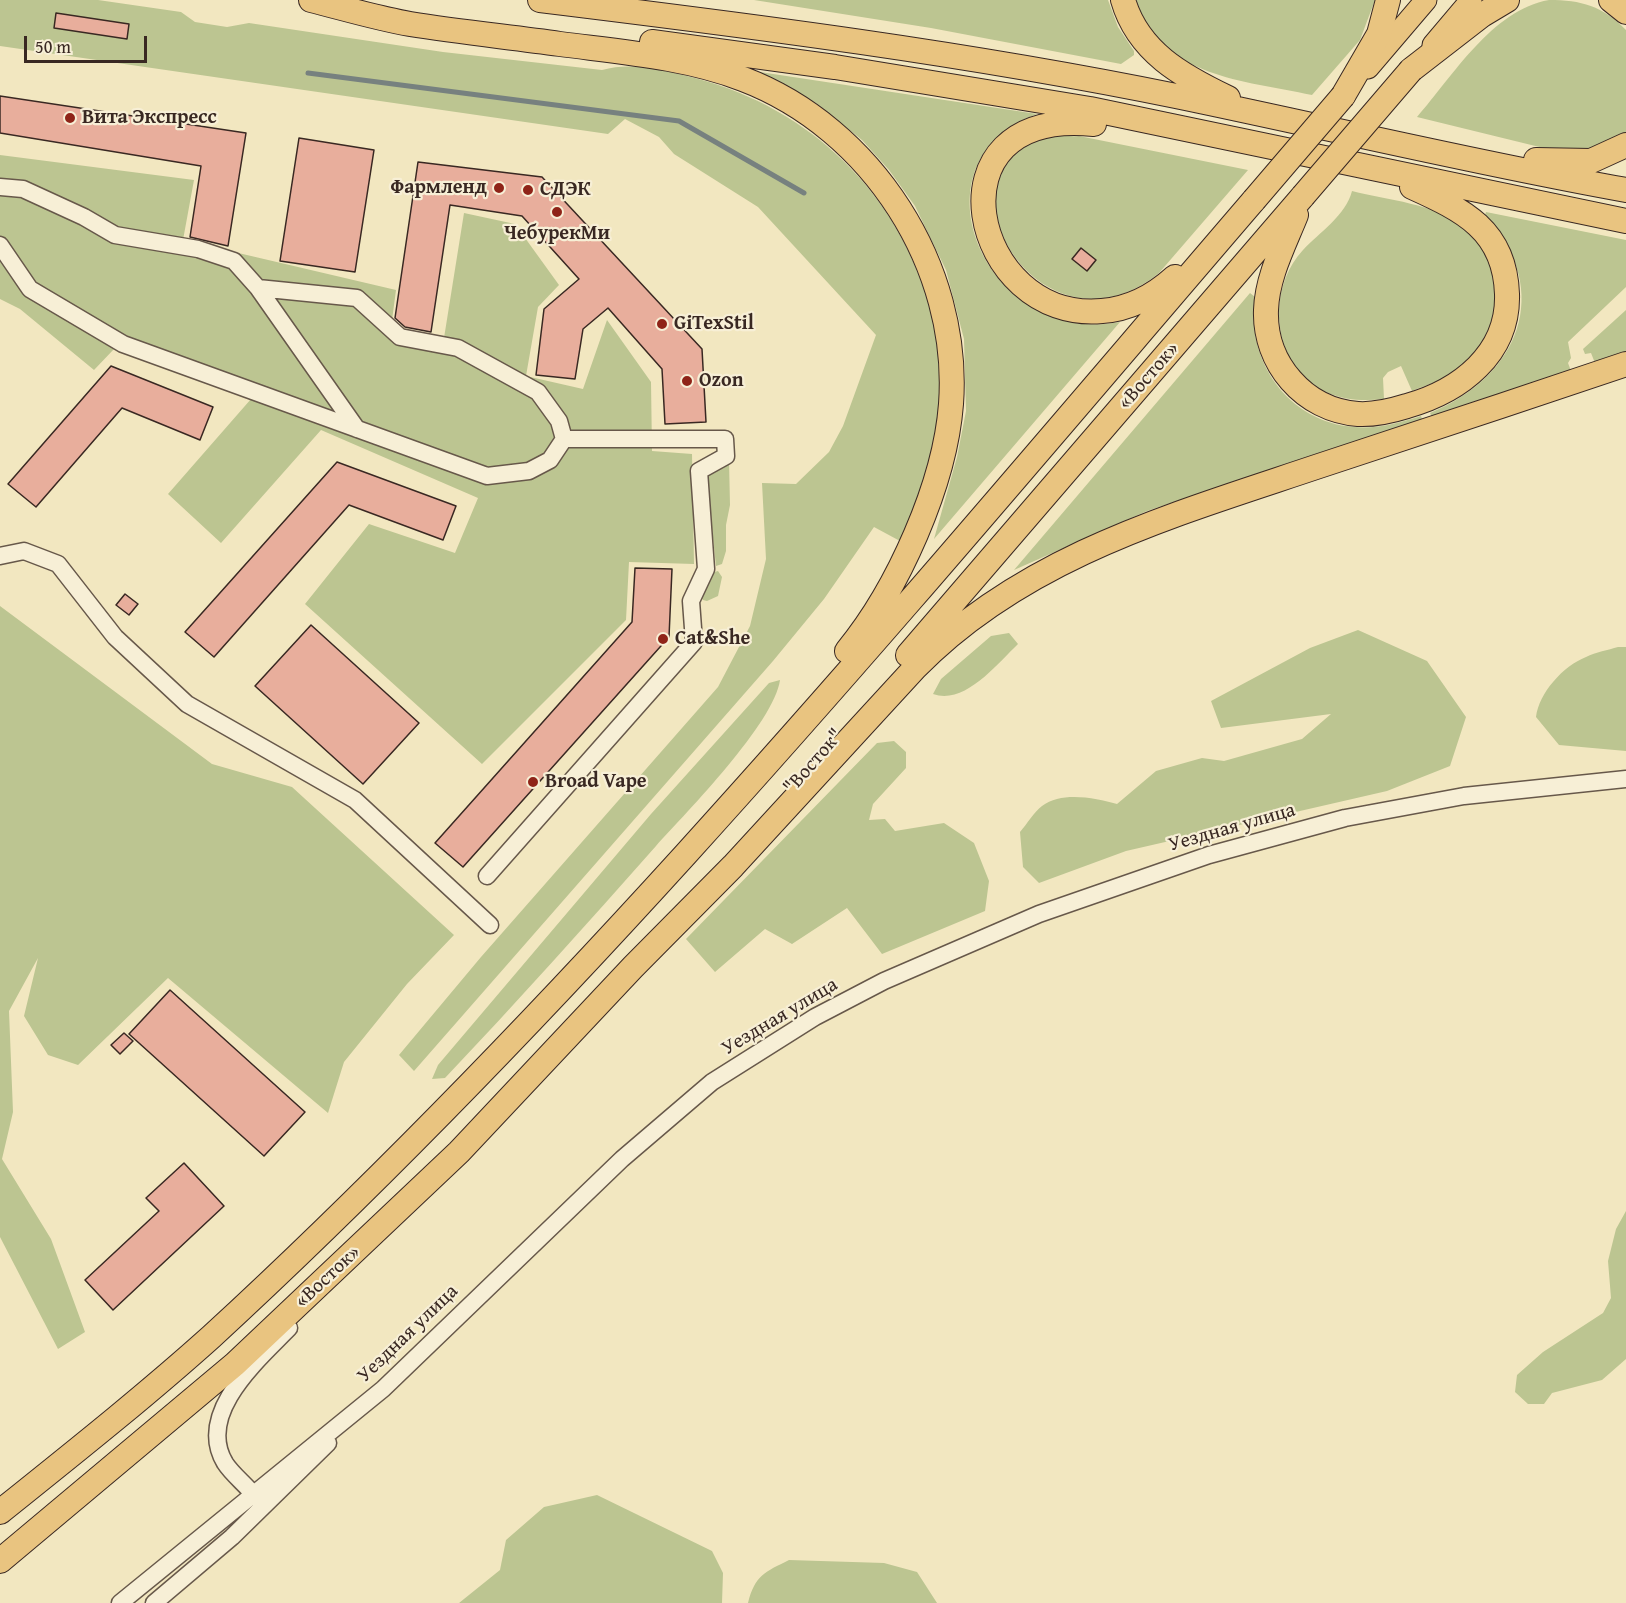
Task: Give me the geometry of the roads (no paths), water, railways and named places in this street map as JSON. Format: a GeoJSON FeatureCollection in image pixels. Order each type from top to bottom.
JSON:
{"type":"FeatureCollection","features":[{"type":"Feature","properties":{"kind":"highway"},"geometry":{"type":"LineString","coordinates":[[309,0],[835,67],[1090,109],[1626,221]]}},
{"type":"Feature","properties":{"kind":"highway"},"geometry":{"type":"LineString","coordinates":[[309,0],[407,23],[679,62],[716,70],[761,87],[794,105],[822,125],[849,146],[869,168],[905,219],[933,280],[947,334],[951,402],[944,450],[908,549],[887,589],[854,642],[706,817],[608,940]]}},
{"type":"Feature","properties":{"kind":"highway"},"geometry":{"type":"LineString","coordinates":[[540,0],[978,59],[1176,96],[1626,190]]}},
{"type":"Feature","properties":{"kind":"highway"},"geometry":{"type":"LineString","coordinates":[[1123,0],[1129,17],[1141,38],[1170,66],[1187,78],[1268,117]]}},
{"type":"Feature","properties":{"kind":"highway"},"geometry":{"type":"LineString","coordinates":[[608,940],[958,546],[1343,96],[1379,34],[1388,0]]}},
{"type":"Feature","properties":{"kind":"highway","name":"«Восток»"},"geometry":{"type":"LineString","coordinates":[[995,556],[1411,70],[1482,15],[1506,0]]}},
{"type":"Feature","properties":{"kind":"highway"},"geometry":{"type":"LineString","coordinates":[[1611,0],[1626,12]]}},
{"type":"Feature","properties":{"kind":"highway"},"geometry":{"type":"LineString","coordinates":[[1237,138],[1081,122],[1048,123],[1032,128],[1010,141],[996,156],[986,177],[983,203],[986,224],[992,243],[1004,265],[1020,283],[1040,298],[1081,311],[1110,310],[1141,301],[1173,279],[1254,200]]}},
{"type":"Feature","properties":{"kind":"highway"},"geometry":{"type":"LineString","coordinates":[[1457,155],[1575,162],[1602,158],[1626,145]]}},
{"type":"Feature","properties":{"kind":"highway"},"geometry":{"type":"LineString","coordinates":[[1303,196],[1278,260],[1267,298],[1268,337],[1279,365],[1288,378],[1311,398],[1341,411],[1372,414],[1416,404],[1456,386],[1480,367],[1491,352],[1505,320],[1508,304],[1504,271],[1492,243],[1472,218],[1448,203],[1369,167]]}},
{"type":"Feature","properties":{"kind":"highway"},"geometry":{"type":"LineString","coordinates":[[633,967],[733,866],[932,651],[978,613],[1027,580],[1076,554],[1156,521],[1626,364]]}},
{"type":"Feature","properties":{"kind":"highway","name":"\"Восток\""},"geometry":{"type":"LineString","coordinates":[[633,967],[995,556]]}},
{"type":"Feature","properties":{"kind":"highway","name":"«Восток»"},"geometry":{"type":"LineString","coordinates":[[0,1512],[153,1387],[217,1330],[353,1201],[608,940]]}},
{"type":"Feature","properties":{"kind":"highway","name":"«Восток»"},"geometry":{"type":"LineString","coordinates":[[0,1561],[226,1371],[336,1270],[459,1152],[633,967]]}},
{"type":"Feature","properties":{"kind":"main road"},"geometry":{"type":"LineString","coordinates":[[1343,96],[1426,0]]}},
{"type":"Feature","properties":{"kind":"main road"},"geometry":{"type":"LineString","coordinates":[[1411,70],[1471,0]]}},
{"type":"Feature","properties":{"kind":"street"},"geometry":{"type":"LineString","coordinates":[[0,187],[23,189],[84,217],[115,235],[198,249],[234,261],[258,288],[357,429]]}},
{"type":"Feature","properties":{"kind":"street"},"geometry":{"type":"LineString","coordinates":[[0,245],[30,289],[123,344],[487,476],[529,471],[550,460],[564,439],[559,421],[538,392],[458,348],[400,337],[357,298],[258,288]]}},
{"type":"Feature","properties":{"kind":"street"},"geometry":{"type":"LineString","coordinates":[[487,876],[694,642],[691,600],[706,569],[699,471],[726,456],[725,439],[564,439]]}},
{"type":"Feature","properties":{"kind":"street"},"geometry":{"type":"LineString","coordinates":[[0,556],[24,551],[58,564],[115,637],[187,704],[355,800],[490,925]]}},
{"type":"Feature","properties":{"kind":"street","name":"Уездная улица"},"geometry":{"type":"LineString","coordinates":[[120,1603],[258,1500],[383,1389],[622,1159],[712,1082],[815,1017],[884,981],[1039,915],[1220,851],[1345,818],[1464,796],[1626,778]]}},
{"type":"Feature","properties":{"kind":"street"},"geometry":{"type":"LineString","coordinates":[[258,1500],[225,1463],[220,1450],[221,1418],[227,1398],[242,1377],[305,1312],[336,1270]]}},
{"type":"Feature","properties":{"kind":"street","name":"Уездная улица"},"geometry":{"type":"LineString","coordinates":[[154,1603],[232,1538],[258,1500]]}},
{"type":"Feature","properties":{"kind":"waterway"},"geometry":{"type":"LineString","coordinates":[[308,73],[679,121],[804,193]]}},
{"type":"Feature","properties":{"kind":"place","name":"Вита Экспресс"},"geometry":{"type":"Point","coordinates":[70,118]}},
{"type":"Feature","properties":{"kind":"place","name":"Фармленд"},"geometry":{"type":"Point","coordinates":[499,188]}},
{"type":"Feature","properties":{"kind":"place","name":"СДЭК"},"geometry":{"type":"Point","coordinates":[528,190]}},
{"type":"Feature","properties":{"kind":"place","name":"ЧебурекМи"},"geometry":{"type":"Point","coordinates":[557,212]}},
{"type":"Feature","properties":{"kind":"place","name":"GiTexStil"},"geometry":{"type":"Point","coordinates":[662,324]}},
{"type":"Feature","properties":{"kind":"place","name":"Ozon"},"geometry":{"type":"Point","coordinates":[687,381]}},
{"type":"Feature","properties":{"kind":"place","name":"Cat&She"},"geometry":{"type":"Point","coordinates":[663,639]}},
{"type":"Feature","properties":{"kind":"place","name":"Broad Vape"},"geometry":{"type":"Point","coordinates":[533,782]}}]}
